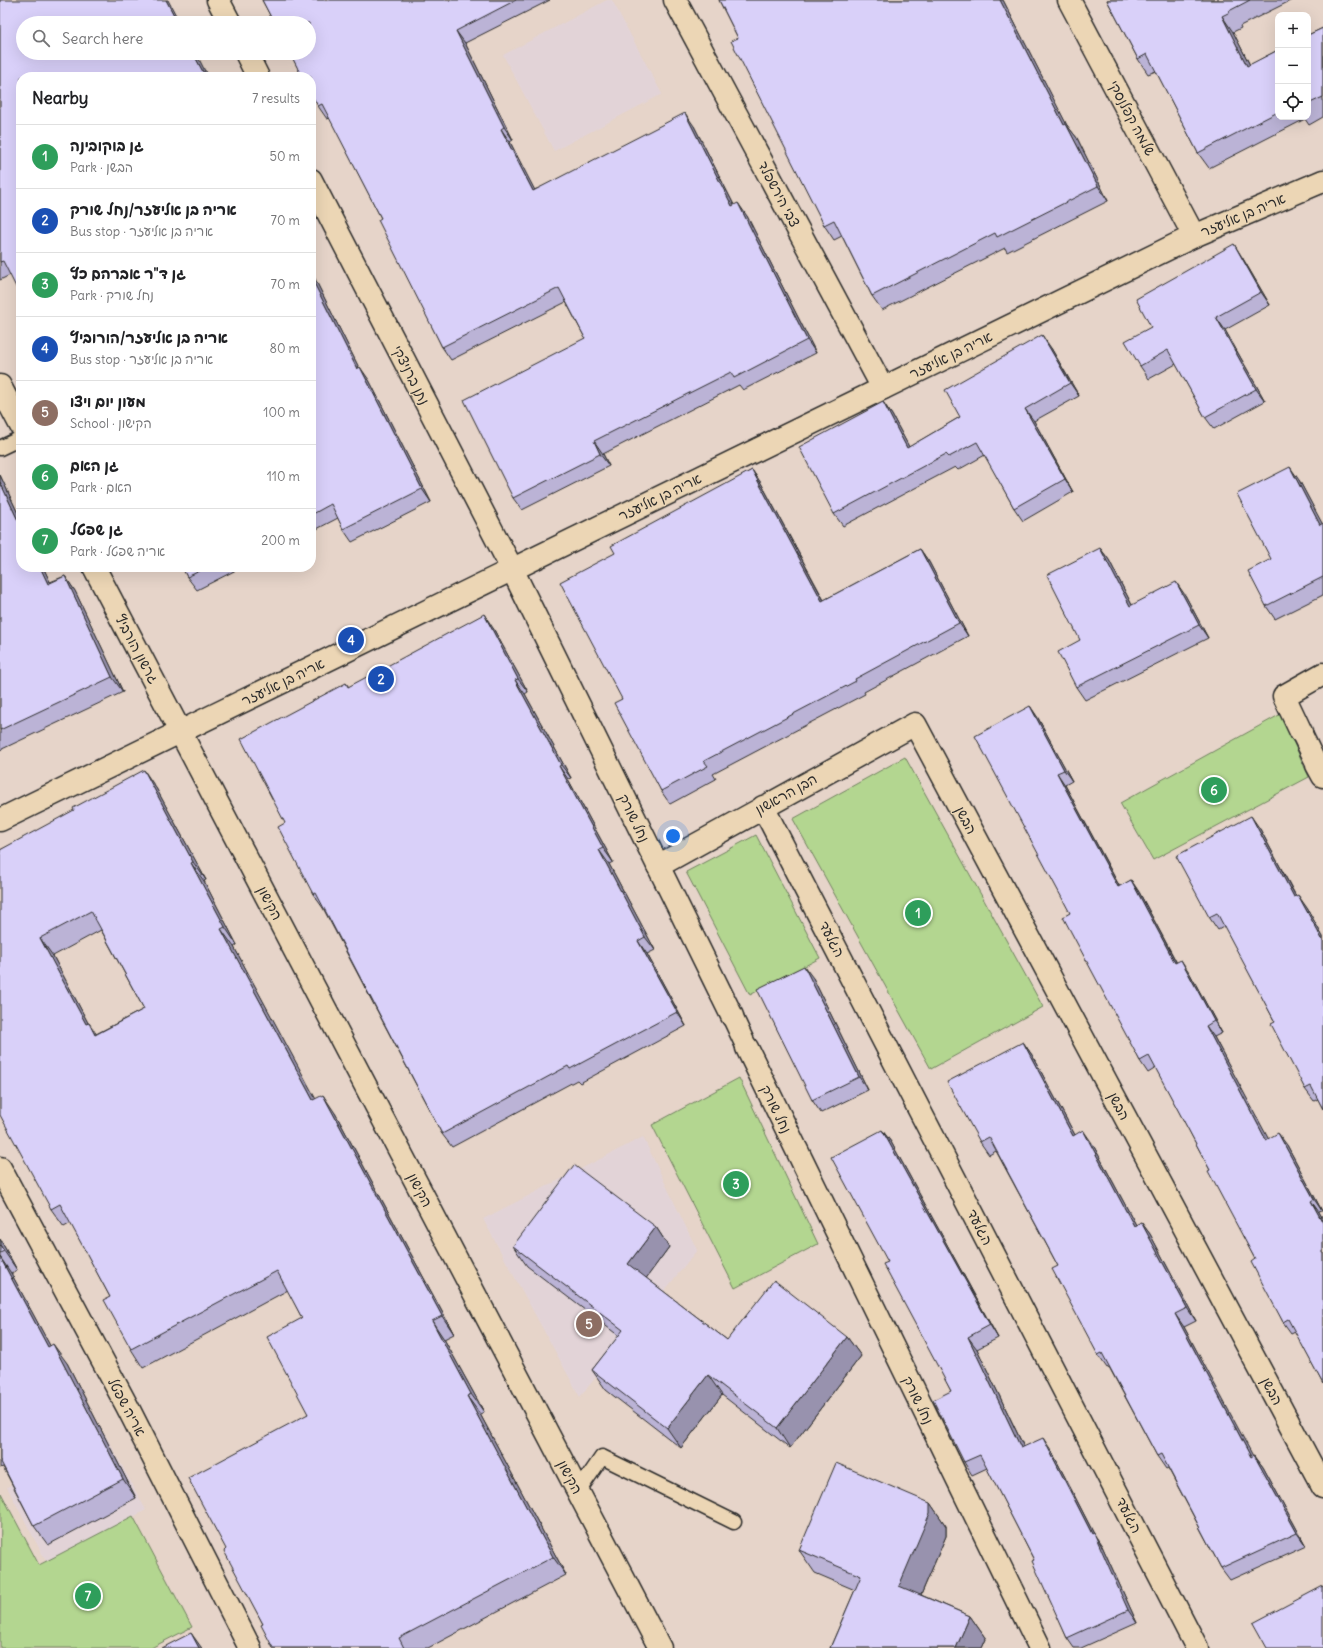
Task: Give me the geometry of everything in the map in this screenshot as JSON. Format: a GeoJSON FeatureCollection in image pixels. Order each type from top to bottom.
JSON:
{"type":"FeatureCollection","features":[{"type":"Feature","properties":{"kind":"street"},"geometry":{"type":"LineString","coordinates":[[218,0],[226,16]]}},
{"type":"Feature","properties":{"kind":"street","name":"צבי הירשפלד"},"geometry":{"type":"LineString","coordinates":[[676,0],[883,388]]}},
{"type":"Feature","properties":{"kind":"street","name":"שלמה קפלנסקי"},"geometry":{"type":"LineString","coordinates":[[1069,0],[1194,236]]}},
{"type":"Feature","properties":{"kind":"street"},"geometry":{"type":"LineString","coordinates":[[250,60],[256,72]]}},
{"type":"Feature","properties":{"kind":"street","name":"אריה בן אליעזר"},"geometry":{"type":"LineString","coordinates":[[0,820],[1194,236],[1323,181]]}},
{"type":"Feature","properties":{"kind":"street","name":"נתן ברניצקי"},"geometry":{"type":"LineString","coordinates":[[316,190],[512,570]]}},
{"type":"Feature","properties":{"kind":"street"},"geometry":{"type":"LineString","coordinates":[[0,386],[16,416]]}},
{"type":"Feature","properties":{"kind":"street","name":"נחל שורק"},"geometry":{"type":"LineString","coordinates":[[512,570],[732,1016],[1040,1648]]}},
{"type":"Feature","properties":{"kind":"street","name":"גרשון הורביץ"},"geometry":{"type":"LineString","coordinates":[[97,572],[180,732]]}},
{"type":"Feature","properties":{"kind":"street"},"geometry":{"type":"LineString","coordinates":[[1320,771],[1284,696],[1323,674]]}},
{"type":"Feature","properties":{"kind":"street","name":"הבן הראשון"},"geometry":{"type":"LineString","coordinates":[[658,866],[915,724]]}},
{"type":"Feature","properties":{"kind":"street","name":"הבשן"},"geometry":{"type":"LineString","coordinates":[[915,724],[1323,1487]]}},
{"type":"Feature","properties":{"kind":"street","name":"הקישון"},"geometry":{"type":"LineString","coordinates":[[180,732],[660,1648]]}},
{"type":"Feature","properties":{"kind":"street","name":"הגלעד"},"geometry":{"type":"LineString","coordinates":[[763,807],[1197,1648]]}},
{"type":"Feature","properties":{"kind":"street","name":"אריה שפטל"},"geometry":{"type":"LineString","coordinates":[[0,1168],[130,1412],[250,1648]]}},
{"type":"Feature","properties":{"kind":"lane"},"geometry":{"type":"LineString","coordinates":[[0,448],[16,440]]}},
{"type":"Feature","properties":{"kind":"lane"},"geometry":{"type":"LineString","coordinates":[[578,1492],[602,1457],[734,1522]]}},
{"type":"Feature","properties":{"kind":"shaded area"},"geometry":{"type":"Polygon","coordinates":[[[607,0],[612,0],[662,94],[554,151],[503,55],[607,0]]]}},
{"type":"Feature","properties":{"kind":"shaded area"},"geometry":{"type":"Polygon","coordinates":[[[643,1137],[697,1250],[580,1397],[483,1219],[643,1137]]]}},
{"type":"Feature","properties":{"kind":"shaded area"},"geometry":{"type":"Polygon","coordinates":[[[105,1434],[146,1510],[47,1563],[7,1487],[105,1434]]]}},
{"type":"Feature","properties":{"kind":"green space"},"geometry":{"type":"Polygon","coordinates":[[[1281,714],[1309,777],[1153,860],[1120,803],[1281,714]]]}},
{"type":"Feature","properties":{"kind":"green space"},"geometry":{"type":"Polygon","coordinates":[[[905,757],[1043,1007],[931,1069],[793,819],[905,757]]]}},
{"type":"Feature","properties":{"kind":"green space"},"geometry":{"type":"Polygon","coordinates":[[[756,835],[820,958],[750,995],[686,872],[756,835]]]}},
{"type":"Feature","properties":{"kind":"green space"},"geometry":{"type":"Polygon","coordinates":[[[739,1078],[818,1244],[735,1288],[652,1125],[739,1078]]]}},
{"type":"Feature","properties":{"kind":"green space"},"geometry":{"type":"Polygon","coordinates":[[[1,1493],[39,1565],[133,1516],[192,1627],[151,1648],[0,1648],[1,1493]]]}},
{"type":"Feature","properties":{"kind":"building"},"geometry":{"type":"Polygon","coordinates":[[[0,0],[166,0],[174,16],[16,16],[16,60],[197,60],[203,72],[16,72],[16,287],[3,261],[0,262],[0,0]]]}},
{"type":"Feature","properties":{"kind":"building"},"geometry":{"type":"Polygon","coordinates":[[[262,0],[516,0],[456,31],[504,127],[501,129],[533,191],[685,113],[732,206],[738,203],[807,340],[734,378],[731,372],[594,441],[600,454],[513,498],[464,400],[585,338],[559,288],[442,347],[378,220],[381,218],[322,104],[318,106],[316,103],[316,72],[300,72],[294,60],[316,60],[316,16],[270,16],[262,0]]]}},
{"type":"Feature","properties":{"kind":"building"},"geometry":{"type":"Polygon","coordinates":[[[719,0],[1000,0],[1064,125],[1066,124],[1098,186],[997,237],[995,233],[872,296],[834,220],[824,225],[731,41],[738,38],[719,0]]]}},
{"type":"Feature","properties":{"kind":"building"},"geometry":{"type":"Polygon","coordinates":[[[1107,0],[1250,0],[1222,16],[1247,66],[1275,52],[1275,114],[1198,153],[1147,54],[1138,59],[1107,0]]]}},
{"type":"Feature","properties":{"kind":"building"},"geometry":{"type":"Polygon","coordinates":[[[1323,28],[1323,97],[1311,103],[1311,48],[1311,34],[1323,28]]]}},
{"type":"Feature","properties":{"kind":"building"},"geometry":{"type":"Polygon","coordinates":[[[1234,244],[1261,292],[1216,317],[1256,389],[1205,417],[1168,350],[1140,366],[1125,341],[1151,327],[1136,299],[1234,244]]]}},
{"type":"Feature","properties":{"kind":"building"},"geometry":{"type":"Polygon","coordinates":[[[316,287],[357,369],[360,367],[422,489],[343,529],[331,504],[316,512],[316,287]]]}},
{"type":"Feature","properties":{"kind":"building"},"geometry":{"type":"Polygon","coordinates":[[[1042,335],[1070,383],[1025,409],[1065,479],[1014,508],[977,442],[949,457],[946,454],[834,514],[799,447],[883,402],[907,448],[960,417],[945,390],[1042,335]]]}},
{"type":"Feature","properties":{"kind":"building"},"geometry":{"type":"Polygon","coordinates":[[[1290,467],[1320,525],[1323,523],[1323,577],[1266,606],[1248,571],[1271,559],[1237,494],[1290,467]]]}},
{"type":"Feature","properties":{"kind":"building"},"geometry":{"type":"Polygon","coordinates":[[[752,470],[822,601],[920,549],[959,623],[855,679],[856,681],[704,761],[708,766],[661,791],[614,703],[622,699],[560,582],[615,553],[611,546],[752,470]]]}},
{"type":"Feature","properties":{"kind":"building"},"geometry":{"type":"Polygon","coordinates":[[[0,482],[16,516],[16,572],[42,572],[48,584],[65,576],[112,677],[0,730],[0,482]]]}},
{"type":"Feature","properties":{"kind":"building"},"geometry":{"type":"Polygon","coordinates":[[[1100,548],[1130,606],[1176,582],[1199,625],[1076,687],[1058,652],[1080,640],[1047,575],[1100,548]]]}},
{"type":"Feature","properties":{"kind":"building"},"geometry":{"type":"Polygon","coordinates":[[[184,572],[198,572],[187,577],[184,572]]]}},
{"type":"Feature","properties":{"kind":"building"},"geometry":{"type":"Polygon","coordinates":[[[484,614],[518,679],[515,680],[561,765],[559,766],[603,848],[599,850],[645,937],[638,941],[677,1012],[570,1069],[568,1066],[442,1134],[316,893],[313,894],[278,827],[285,823],[241,739],[346,683],[348,687],[484,614]]]}},
{"type":"Feature","properties":{"kind":"building"},"geometry":{"type":"Polygon","coordinates":[[[1030,706],[1064,770],[1057,773],[1118,887],[1131,880],[1175,963],[1181,960],[1214,1021],[1206,1026],[1266,1140],[1278,1133],[1314,1199],[1311,1201],[1323,1223],[1323,1384],[1288,1319],[1283,1322],[1251,1262],[1255,1259],[1208,1171],[1210,1170],[1149,1056],[1140,1061],[1063,917],[1070,913],[975,736],[1030,706]]]}},
{"type":"Feature","properties":{"kind":"building"},"geometry":{"type":"Polygon","coordinates":[[[144,770],[193,862],[191,863],[225,927],[221,929],[313,1100],[323,1095],[442,1316],[432,1321],[471,1394],[467,1396],[553,1557],[399,1638],[404,1648],[273,1648],[261,1625],[263,1624],[224,1551],[226,1549],[188,1478],[308,1414],[267,1337],[302,1318],[277,1271],[131,1349],[104,1300],[110,1297],[60,1204],[51,1209],[0,1115],[0,850],[74,810],[73,808],[144,770]],[[91,911],[40,938],[86,1024],[89,1023],[95,1035],[144,1009],[91,911]]]}},
{"type":"Feature","properties":{"kind":"building"},"geometry":{"type":"Polygon","coordinates":[[[1251,816],[1294,897],[1298,895],[1323,941],[1323,1109],[1311,1086],[1305,1089],[1271,1024],[1275,1022],[1217,913],[1209,917],[1176,856],[1251,816]]]}},
{"type":"Feature","properties":{"kind":"building"},"geometry":{"type":"Polygon","coordinates":[[[804,966],[859,1077],[812,1100],[757,989],[804,966]]]}},
{"type":"Feature","properties":{"kind":"building"},"geometry":{"type":"Polygon","coordinates":[[[1023,1042],[1073,1136],[1083,1130],[1134,1226],[1141,1222],[1187,1308],[1175,1314],[1251,1457],[1254,1455],[1297,1533],[1221,1568],[1161,1454],[1157,1456],[1102,1353],[1098,1355],[1052,1269],[1058,1266],[989,1137],[980,1142],[947,1082],[1023,1042]]]}},
{"type":"Feature","properties":{"kind":"building"},"geometry":{"type":"Polygon","coordinates":[[[882,1130],[990,1325],[968,1337],[1021,1448],[1043,1438],[1092,1534],[1094,1533],[1128,1610],[1067,1638],[1032,1561],[1034,1560],[980,1455],[964,1462],[933,1400],[951,1391],[883,1264],[888,1262],[831,1157],[882,1130]]]}},
{"type":"Feature","properties":{"kind":"building"},"geometry":{"type":"Polygon","coordinates":[[[574,1165],[656,1227],[628,1264],[727,1340],[774,1280],[847,1337],[777,1428],[708,1375],[667,1428],[592,1370],[623,1330],[513,1246],[574,1165]]]}},
{"type":"Feature","properties":{"kind":"building"},"geometry":{"type":"Polygon","coordinates":[[[0,1245],[4,1251],[0,1253],[0,1245]]]}},
{"type":"Feature","properties":{"kind":"building"},"geometry":{"type":"Polygon","coordinates":[[[0,1257],[48,1347],[53,1344],[123,1479],[34,1526],[0,1460],[0,1257]]]}},
{"type":"Feature","properties":{"kind":"building"},"geometry":{"type":"Polygon","coordinates":[[[836,1463],[930,1503],[930,1513],[899,1586],[970,1616],[956,1648],[830,1648],[861,1576],[799,1550],[836,1463]]]}},
{"type":"Feature","properties":{"kind":"building"},"geometry":{"type":"Polygon","coordinates":[[[1323,1586],[1323,1648],[1267,1648],[1253,1623],[1323,1586]]]}},
{"type":"Feature","properties":{"kind":"building"},"geometry":{"type":"Polygon","coordinates":[[[191,1633],[199,1648],[162,1648],[191,1633]]]}},
{"type":"Feature","properties":{"kind":"place","name":"אריה בן אליעזר/הורוביץ"},"geometry":{"type":"Point","coordinates":[351,640]}},
{"type":"Feature","properties":{"kind":"place","name":"אריה בן אליעזר/נחל שורק"},"geometry":{"type":"Point","coordinates":[381,679]}},
{"type":"Feature","properties":{"kind":"place","name":"גן האם"},"geometry":{"type":"Point","coordinates":[1214,790]}},
{"type":"Feature","properties":{"kind":"place","name":"גן בוקובינה"},"geometry":{"type":"Point","coordinates":[918,913]}},
{"type":"Feature","properties":{"kind":"place","name":"גן ד\"ר אברהם כץ"},"geometry":{"type":"Point","coordinates":[736,1184]}},
{"type":"Feature","properties":{"kind":"place","name":"מעון יום ויצו"},"geometry":{"type":"Point","coordinates":[589,1324]}},
{"type":"Feature","properties":{"kind":"place","name":"גן שפטל"},"geometry":{"type":"Point","coordinates":[88,1596]}}]}
